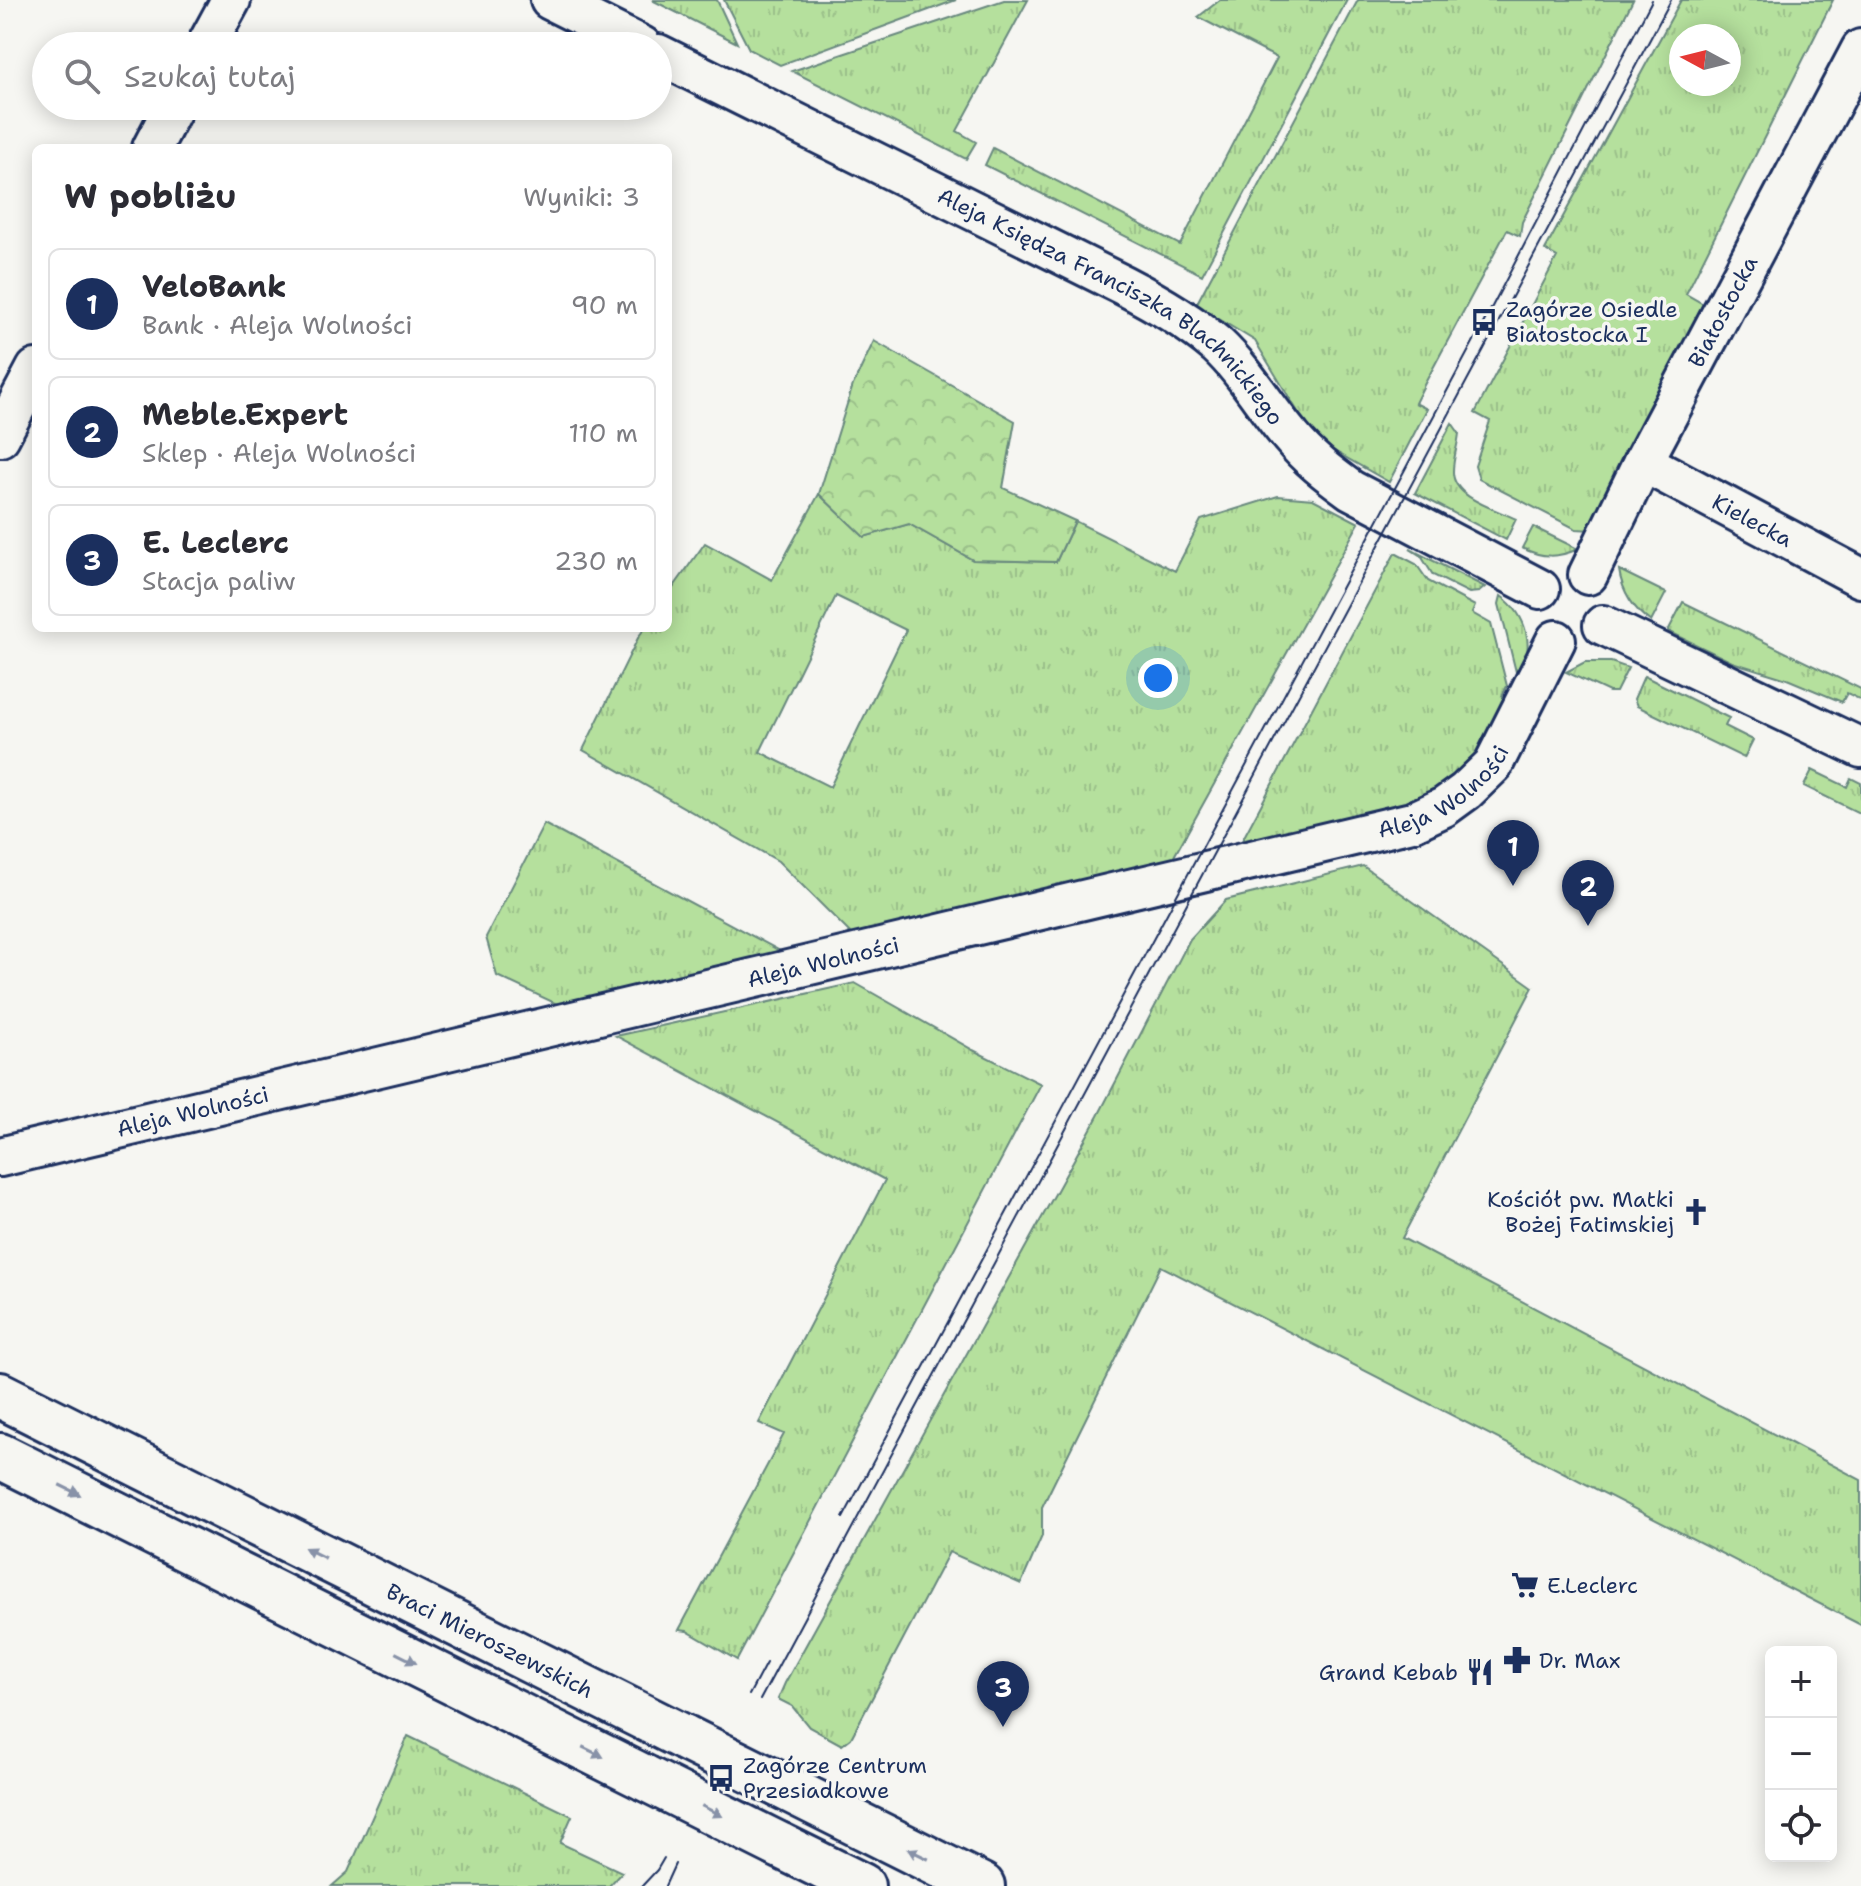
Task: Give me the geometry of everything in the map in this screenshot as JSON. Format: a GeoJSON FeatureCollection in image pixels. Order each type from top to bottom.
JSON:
{"type":"FeatureCollection","features":[{"type":"Feature","properties":{"kind":"main road","name":"Braci Mieroszewskich"},"geometry":{"type":"LineString","coordinates":[[0,1395],[982,1886]]}},
{"type":"Feature","properties":{"kind":"main road"},"geometry":{"type":"LineString","coordinates":[[0,1456],[845,1877],[854,1824]]}},
{"type":"Feature","properties":{"kind":"street"},"geometry":{"type":"LineString","coordinates":[[214,32],[231,0]]}},
{"type":"Feature","properties":{"kind":"street"},"geometry":{"type":"LineString","coordinates":[[550,0],[614,32]]}},
{"type":"Feature","properties":{"kind":"street","name":"Białostocka"},"geometry":{"type":"LineString","coordinates":[[1588,575],[1643,462],[1861,49]]}},
{"type":"Feature","properties":{"kind":"street","name":"Aleja Księdza Franciszka Blachnickiego"},"geometry":{"type":"LineString","coordinates":[[672,61],[1123,285],[1175,315],[1218,346],[1290,436],[1331,476],[1540,589]]}},
{"type":"Feature","properties":{"kind":"street"},"geometry":{"type":"LineString","coordinates":[[154,144],[167,120]]}},
{"type":"Feature","properties":{"kind":"street"},"geometry":{"type":"LineString","coordinates":[[0,437],[32,377]]}},
{"type":"Feature","properties":{"kind":"street","name":"Kielecka"},"geometry":{"type":"LineString","coordinates":[[1643,462],[1861,578]]}},
{"type":"Feature","properties":{"kind":"street"},"geometry":{"type":"LineString","coordinates":[[1575,571],[1588,575],[1597,581],[1608,602],[1603,625],[1588,640],[1577,643],[1556,640],[1539,624],[1536,600],[1540,589],[1561,572],[1575,571]]}},
{"type":"Feature","properties":{"kind":"street"},"geometry":{"type":"LineString","coordinates":[[1603,625],[1861,748]]}},
{"type":"Feature","properties":{"kind":"street","name":"Aleja Wolności"},"geometry":{"type":"LineString","coordinates":[[0,1157],[1412,822],[1444,807],[1493,765],[1556,640]]}},
{"type":"Feature","properties":{"kind":"green space"},"geometry":{"type":"Polygon","coordinates":[[[652,0],[717,0],[737,43],[652,0]]]}},
{"type":"Feature","properties":{"kind":"green space"},"geometry":{"type":"Polygon","coordinates":[[[724,0],[956,0],[780,65],[749,49],[724,0]]]}},
{"type":"Feature","properties":{"kind":"green space"},"geometry":{"type":"Polygon","coordinates":[[[1004,0],[1028,0],[957,131],[976,142],[966,159],[792,71],[1004,0]]]}},
{"type":"Feature","properties":{"kind":"green space"},"geometry":{"type":"Polygon","coordinates":[[[1220,0],[1347,0],[1202,275],[985,165],[993,148],[1180,245],[1277,58],[1198,17],[1220,0]]]}},
{"type":"Feature","properties":{"kind":"green space"},"geometry":{"type":"Polygon","coordinates":[[[1358,0],[1633,0],[1522,222],[1520,236],[1507,230],[1424,385],[1415,403],[1427,409],[1389,482],[1315,440],[1255,341],[1196,305],[1358,0]]]}},
{"type":"Feature","properties":{"kind":"green space"},"geometry":{"type":"Polygon","coordinates":[[[1681,0],[1833,0],[1686,294],[1710,308],[1592,530],[1576,529],[1479,479],[1475,466],[1490,421],[1475,413],[1557,257],[1545,250],[1681,0]]]}},
{"type":"Feature","properties":{"kind":"green space"},"geometry":{"type":"Polygon","coordinates":[[[874,341],[1015,421],[1003,488],[1075,521],[1056,562],[973,560],[909,524],[864,537],[819,494],[853,385],[874,341]]]}},
{"type":"Feature","properties":{"kind":"green space"},"geometry":{"type":"Polygon","coordinates":[[[1452,423],[1459,433],[1453,466],[1455,480],[1467,495],[1516,519],[1506,540],[1415,493],[1452,423]]]}},
{"type":"Feature","properties":{"kind":"green space"},"geometry":{"type":"Polygon","coordinates":[[[819,494],[864,537],[909,524],[973,560],[1056,562],[1075,521],[1175,571],[1201,520],[1278,496],[1313,499],[1359,523],[1167,869],[852,935],[778,861],[583,750],[642,632],[672,632],[672,589],[705,543],[772,580],[819,494]],[[836,596],[760,752],[830,787],[906,630],[836,596]]]}},
{"type":"Feature","properties":{"kind":"green space"},"geometry":{"type":"Polygon","coordinates":[[[1533,527],[1578,549],[1550,556],[1522,548],[1533,527]]]}},
{"type":"Feature","properties":{"kind":"green space"},"geometry":{"type":"Polygon","coordinates":[[[1410,549],[1485,587],[1479,592],[1469,593],[1433,575],[1421,556],[1410,549]]]}},
{"type":"Feature","properties":{"kind":"green space"},"geometry":{"type":"Polygon","coordinates":[[[1395,553],[1416,564],[1428,581],[1475,606],[1472,613],[1491,624],[1507,686],[1502,696],[1510,700],[1479,759],[1420,803],[1237,850],[1395,553]]]}},
{"type":"Feature","properties":{"kind":"green space"},"geometry":{"type":"Polygon","coordinates":[[[1619,570],[1666,593],[1651,622],[1630,599],[1619,570]]]}},
{"type":"Feature","properties":{"kind":"green space"},"geometry":{"type":"Polygon","coordinates":[[[1501,596],[1517,613],[1526,633],[1527,655],[1517,676],[1499,604],[1501,596]]]}},
{"type":"Feature","properties":{"kind":"green space"},"geometry":{"type":"Polygon","coordinates":[[[1683,602],[1861,689],[1861,700],[1847,693],[1842,702],[1787,679],[1732,662],[1668,631],[1683,602]]]}},
{"type":"Feature","properties":{"kind":"green space"},"geometry":{"type":"Polygon","coordinates":[[[1585,662],[1611,662],[1628,668],[1616,692],[1609,692],[1566,672],[1585,662]]]}},
{"type":"Feature","properties":{"kind":"green space"},"geometry":{"type":"Polygon","coordinates":[[[1644,676],[1729,718],[1725,726],[1753,740],[1744,758],[1637,706],[1634,699],[1644,676]]]}},
{"type":"Feature","properties":{"kind":"green space"},"geometry":{"type":"Polygon","coordinates":[[[1812,770],[1847,787],[1851,778],[1861,783],[1861,814],[1804,786],[1812,770]]]}},
{"type":"Feature","properties":{"kind":"green space"},"geometry":{"type":"Polygon","coordinates":[[[544,824],[784,953],[559,1005],[497,976],[486,937],[544,824]]]}},
{"type":"Feature","properties":{"kind":"green space"},"geometry":{"type":"Polygon","coordinates":[[[1363,866],[1533,987],[1402,1238],[1861,1480],[1861,1625],[1161,1266],[1042,1507],[1042,1536],[1021,1584],[949,1552],[851,1738],[842,1745],[809,1727],[792,1706],[778,1699],[785,1683],[1098,1116],[1190,939],[1226,900],[1363,866]]]}},
{"type":"Feature","properties":{"kind":"green space"},"geometry":{"type":"Polygon","coordinates":[[[855,983],[973,1050],[1041,1084],[737,1660],[687,1631],[679,1630],[784,1434],[759,1423],[885,1180],[616,1036],[855,983]]]}},
{"type":"Feature","properties":{"kind":"green space"},"geometry":{"type":"Polygon","coordinates":[[[408,1736],[572,1816],[560,1843],[622,1872],[609,1886],[332,1886],[348,1872],[408,1736]]]}},
{"type":"Feature","properties":{"kind":"tram line"},"geometry":{"type":"LineString","coordinates":[[843,1518],[1484,322],[1652,0]]}},
{"type":"Feature","properties":{"kind":"tram line"},"geometry":{"type":"LineString","coordinates":[[760,1700],[1671,0]]}},
{"type":"Feature","properties":{"kind":"tram line"},"geometry":{"type":"LineString","coordinates":[[749,1695],[766,1663]]}},
{"type":"Feature","properties":{"kind":"tram line"},"geometry":{"type":"LineString","coordinates":[[642,1886],[664,1858]]}},
{"type":"Feature","properties":{"kind":"tram line"},"geometry":{"type":"LineString","coordinates":[[665,1886],[675,1864]]}},
{"type":"Feature","properties":{"kind":"place","name":"Zagórze Osiedle Białostocka I"},"geometry":{"type":"Point","coordinates":[1484,322]}},
{"type":"Feature","properties":{"kind":"place","name":"VeloBank"},"geometry":{"type":"Point","coordinates":[1513,886]}},
{"type":"Feature","properties":{"kind":"place","name":"Meble.Expert"},"geometry":{"type":"Point","coordinates":[1588,926]}},
{"type":"Feature","properties":{"kind":"place","name":"Kościół pw. Matki Bożej Fatimskiej"},"geometry":{"type":"Point","coordinates":[1696,1212]}},
{"type":"Feature","properties":{"kind":"place","name":"E.Leclerc"},"geometry":{"type":"Point","coordinates":[1525,1585]}},
{"type":"Feature","properties":{"kind":"place","name":"Dr. Max"},"geometry":{"type":"Point","coordinates":[1517,1660]}},
{"type":"Feature","properties":{"kind":"place","name":"Grand Kebab"},"geometry":{"type":"Point","coordinates":[1480,1672]}},
{"type":"Feature","properties":{"kind":"place","name":"E. Leclerc"},"geometry":{"type":"Point","coordinates":[1003,1727]}},
{"type":"Feature","properties":{"kind":"place","name":"Zagórze Centrum Przesiadkowe"},"geometry":{"type":"Point","coordinates":[721,1778]}}]}
